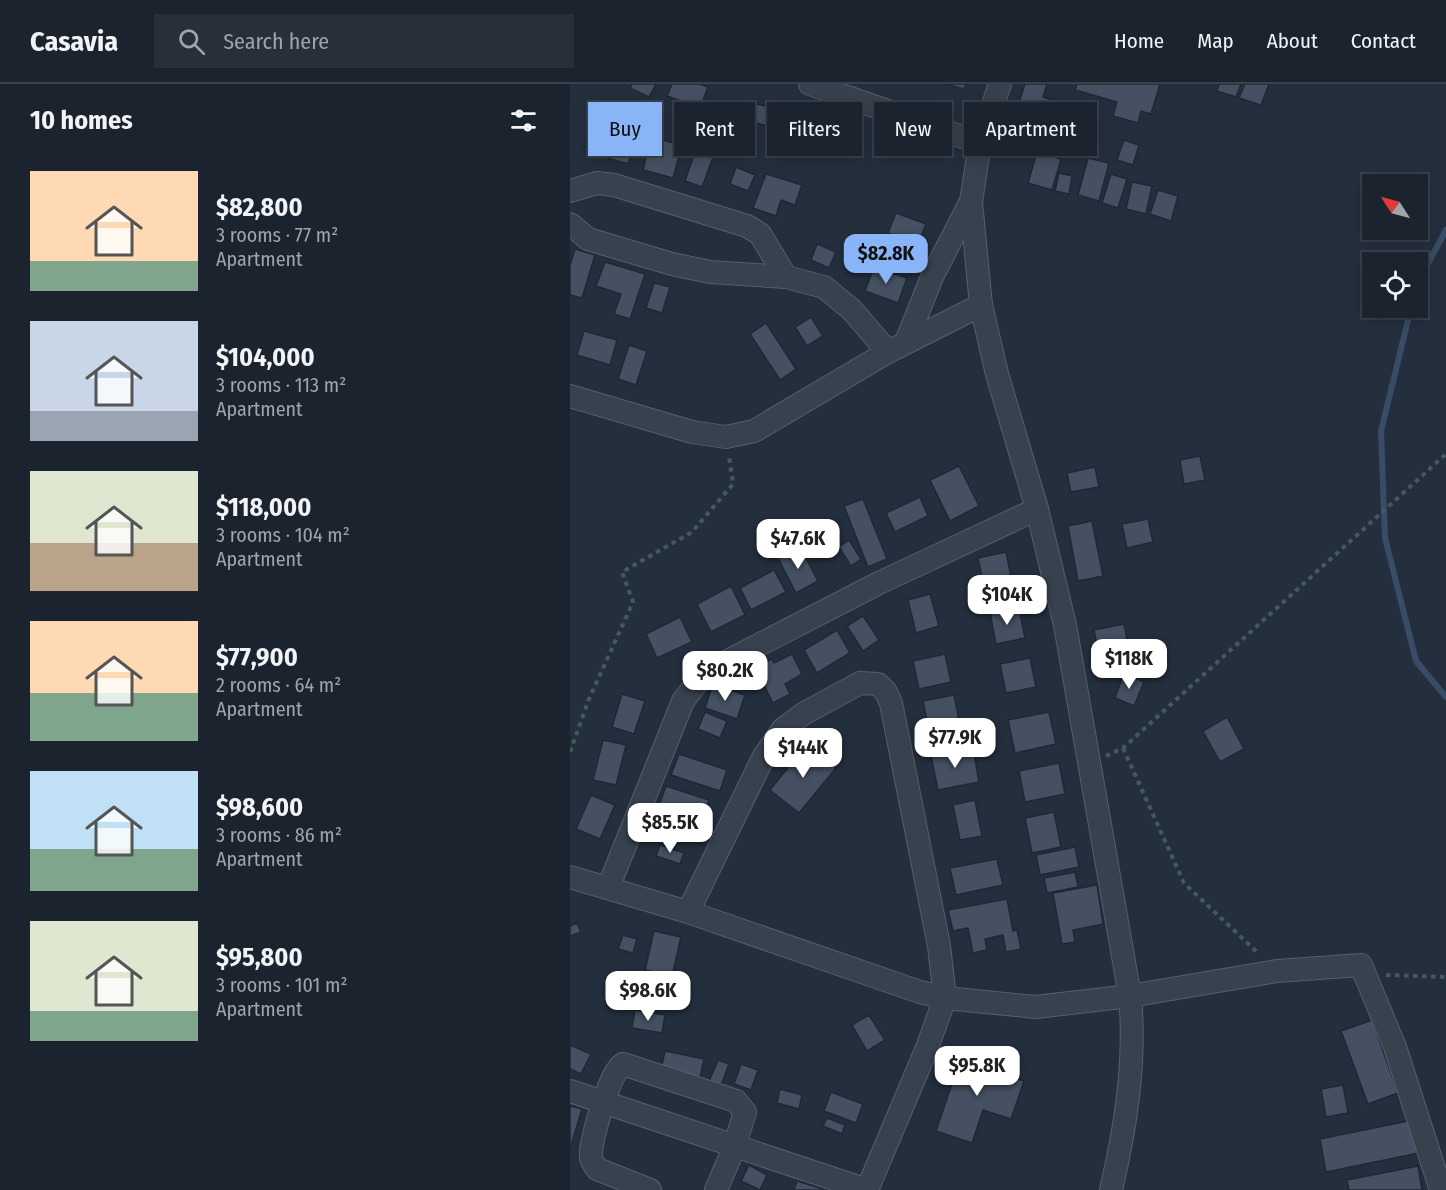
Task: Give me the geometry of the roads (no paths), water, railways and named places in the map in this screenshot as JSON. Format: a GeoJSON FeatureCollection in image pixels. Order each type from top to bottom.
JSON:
{"type":"FeatureCollection","features":[{"type":"Feature","properties":{"kind":"street"},"geometry":{"type":"LineString","coordinates":[[810,84],[964,137]]}},
{"type":"Feature","properties":{"kind":"street"},"geometry":{"type":"LineString","coordinates":[[994,102],[1000,84]]}},
{"type":"Feature","properties":{"kind":"street"},"geometry":{"type":"LineString","coordinates":[[978,156],[971,202],[981,305],[999,384],[1037,509],[1065,625],[1130,996],[1134,1037],[1130,1088],[1111,1190]]}},
{"type":"Feature","properties":{"kind":"street"},"geometry":{"type":"LineString","coordinates":[[570,191],[597,183],[614,185],[747,226],[760,234],[786,277]]}},
{"type":"Feature","properties":{"kind":"street"},"geometry":{"type":"LineString","coordinates":[[897,347],[971,202]]}},
{"type":"Feature","properties":{"kind":"street"},"geometry":{"type":"LineString","coordinates":[[570,224],[588,239],[672,264],[710,272],[786,277],[811,282],[834,293],[897,347]]}},
{"type":"Feature","properties":{"kind":"street"},"geometry":{"type":"LineString","coordinates":[[570,396],[693,432],[726,437],[754,431],[897,347],[981,305]]}},
{"type":"Feature","properties":{"kind":"street"},"geometry":{"type":"LineString","coordinates":[[608,888],[682,700],[702,678],[714,668],[879,583],[1037,509]]}},
{"type":"Feature","properties":{"kind":"street"},"geometry":{"type":"LineString","coordinates":[[570,1091],[734,1148],[867,1190],[927,1048],[945,998],[939,946],[891,703],[886,692],[878,684],[860,683],[803,714],[783,729],[764,756],[688,912]]}},
{"type":"Feature","properties":{"kind":"street"},"geometry":{"type":"LineString","coordinates":[[570,877],[688,912],[920,992],[945,998],[1036,1007],[1130,996],[1277,971],[1361,965],[1395,1047],[1441,1190]]}},
{"type":"Feature","properties":{"kind":"street"},"geometry":{"type":"LineString","coordinates":[[650,1190],[597,1169],[592,1161],[591,1152],[603,1104],[617,1069],[623,1064],[736,1101],[745,1112],[734,1148],[716,1190]]}},
{"type":"Feature","properties":{"kind":"waterway"},"geometry":{"type":"LineString","coordinates":[[1428,263],[1446,230]]}},
{"type":"Feature","properties":{"kind":"waterway"},"geometry":{"type":"LineString","coordinates":[[1409,318],[1381,431],[1385,538],[1416,661],[1446,697]]}}]}
